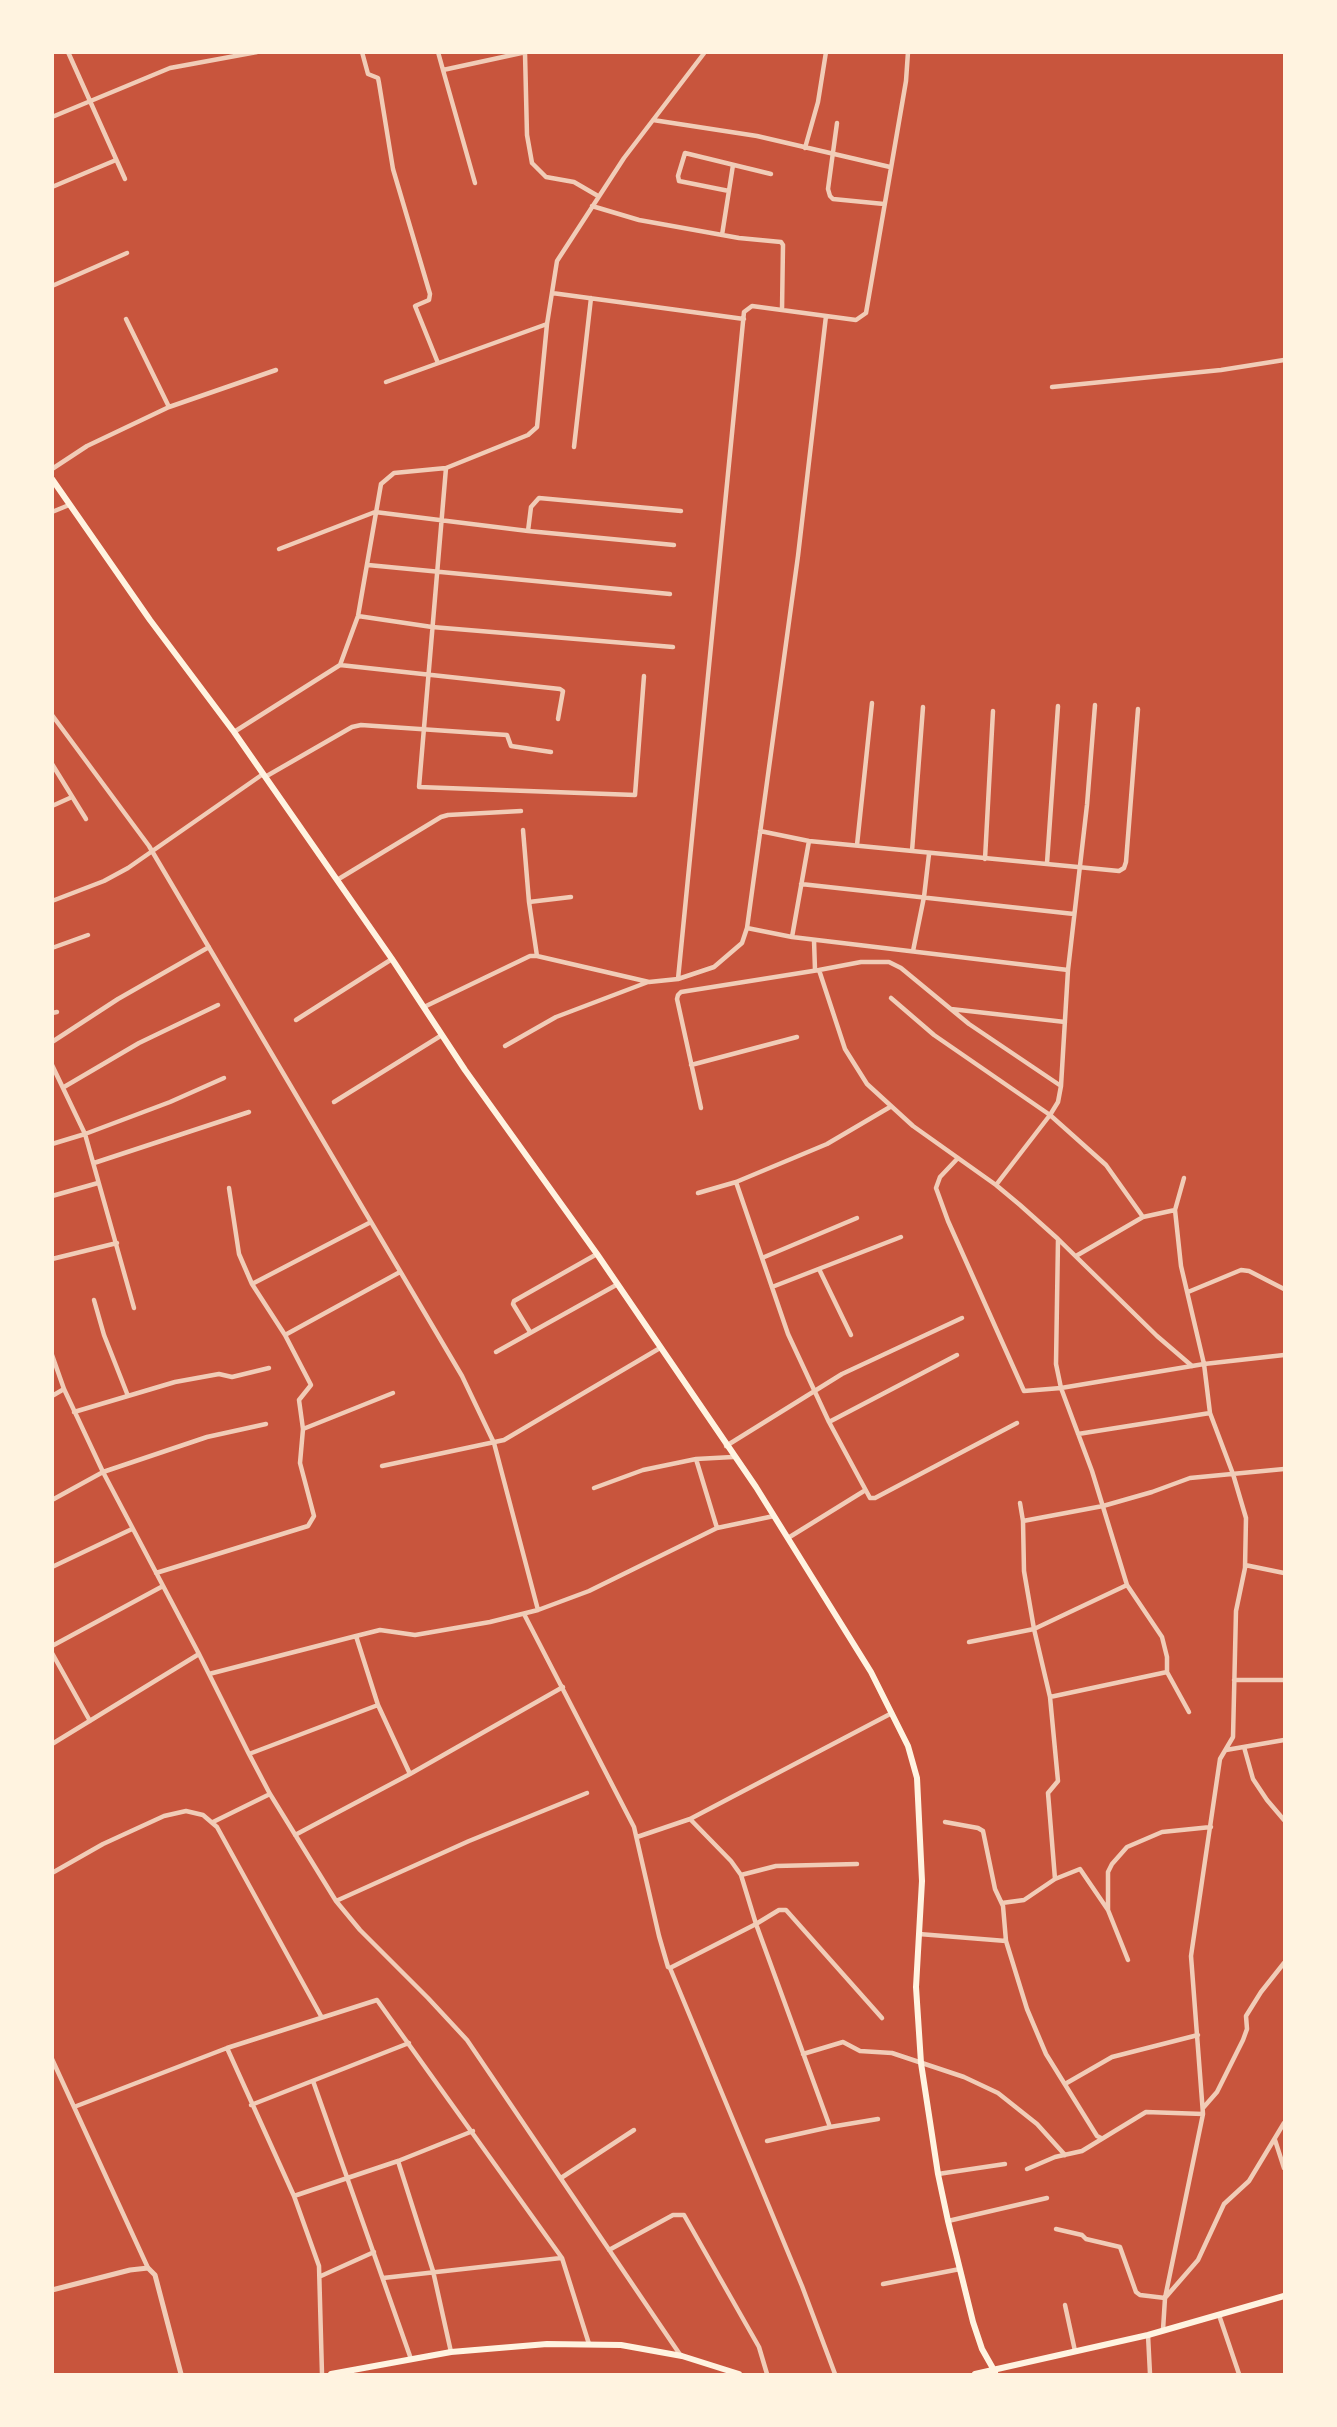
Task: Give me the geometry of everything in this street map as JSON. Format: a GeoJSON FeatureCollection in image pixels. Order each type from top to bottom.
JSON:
{"type":"FeatureCollection","features":[{"type":"Feature","properties":{"kind":"main road"},"geometry":{"type":"LineString","coordinates":[[52,479],[150,620],[234,732],[530,1164],[618,1284],[788,1538],[871,1672],[908,1746],[917,1778],[922,1881],[916,1987],[921,2063],[948,2221],[973,2322],[982,2349],[995,2373]]}},
{"type":"Feature","properties":{"kind":"main road"},"geometry":{"type":"LineString","coordinates":[[975,2375],[995,2373],[1147,2335],[1284,2296]]}},
{"type":"Feature","properties":{"kind":"main road"},"geometry":{"type":"LineString","coordinates":[[331,2375],[451,2352],[547,2344],[589,2344],[621,2346],[682,2356],[739,2375]]}},
{"type":"Feature","properties":{"kind":"street"},"geometry":{"type":"LineString","coordinates":[[68,52],[125,178]]}},
{"type":"Feature","properties":{"kind":"street"},"geometry":{"type":"LineString","coordinates":[[52,117],[170,68],[257,52]]}},
{"type":"Feature","properties":{"kind":"street"},"geometry":{"type":"LineString","coordinates":[[362,52],[368,74],[377,78],[379,83],[393,169],[430,294],[429,300],[415,306],[438,363]]}},
{"type":"Feature","properties":{"kind":"street"},"geometry":{"type":"LineString","coordinates":[[438,52],[475,183]]}},
{"type":"Feature","properties":{"kind":"street"},"geometry":{"type":"LineString","coordinates":[[234,732],[340,665],[358,616],[381,484],[394,473],[446,468],[528,435],[537,427],[547,324],[557,261],[598,197],[705,52]]}},
{"type":"Feature","properties":{"kind":"street"},"geometry":{"type":"LineString","coordinates":[[805,148],[816,113],[826,52]]}},
{"type":"Feature","properties":{"kind":"street"},"geometry":{"type":"LineString","coordinates":[[678,979],[744,319],[747,308],[752,306],[856,320],[866,313],[906,81],[908,52]]}},
{"type":"Feature","properties":{"kind":"street"},"geometry":{"type":"LineString","coordinates":[[443,70],[525,53],[527,135],[532,163],[545,177],[574,182],[598,197]]}},
{"type":"Feature","properties":{"kind":"street"},"geometry":{"type":"LineString","coordinates":[[653,120],[757,136],[890,167]]}},
{"type":"Feature","properties":{"kind":"street"},"geometry":{"type":"LineString","coordinates":[[837,123],[828,189],[830,196],[833,199],[884,204]]}},
{"type":"Feature","properties":{"kind":"street"},"geometry":{"type":"LineString","coordinates":[[729,191],[679,181],[678,176],[686,152],[771,173]]}},
{"type":"Feature","properties":{"kind":"street"},"geometry":{"type":"LineString","coordinates":[[52,187],[116,160]]}},
{"type":"Feature","properties":{"kind":"street"},"geometry":{"type":"LineString","coordinates":[[722,235],[733,165]]}},
{"type":"Feature","properties":{"kind":"street"},"geometry":{"type":"LineString","coordinates":[[592,206],[639,220],[722,235],[781,242],[782,310]]}},
{"type":"Feature","properties":{"kind":"street"},"geometry":{"type":"LineString","coordinates":[[52,286],[127,253]]}},
{"type":"Feature","properties":{"kind":"street"},"geometry":{"type":"LineString","coordinates":[[552,293],[744,319]]}},
{"type":"Feature","properties":{"kind":"street"},"geometry":{"type":"LineString","coordinates":[[574,447],[591,298]]}},
{"type":"Feature","properties":{"kind":"street"},"geometry":{"type":"LineString","coordinates":[[505,1046],[556,1017],[649,982],[678,979],[714,967],[742,943],[747,928],[798,556],[826,316]]}},
{"type":"Feature","properties":{"kind":"street"},"geometry":{"type":"LineString","coordinates":[[126,319],[169,407]]}},
{"type":"Feature","properties":{"kind":"street"},"geometry":{"type":"LineString","coordinates":[[386,382],[547,324]]}},
{"type":"Feature","properties":{"kind":"street"},"geometry":{"type":"LineString","coordinates":[[1052,387],[1221,370],[1284,360]]}},
{"type":"Feature","properties":{"kind":"street"},"geometry":{"type":"LineString","coordinates":[[52,469],[87,446],[169,407],[276,370]]}},
{"type":"Feature","properties":{"kind":"street"},"geometry":{"type":"LineString","coordinates":[[446,468],[418,785],[421,788],[633,796],[636,793],[644,676]]}},
{"type":"Feature","properties":{"kind":"street"},"geometry":{"type":"LineString","coordinates":[[528,531],[531,507],[539,498],[681,511]]}},
{"type":"Feature","properties":{"kind":"street"},"geometry":{"type":"LineString","coordinates":[[52,512],[70,504]]}},
{"type":"Feature","properties":{"kind":"street"},"geometry":{"type":"LineString","coordinates":[[279,549],[375,512],[528,531],[674,545]]}},
{"type":"Feature","properties":{"kind":"street"},"geometry":{"type":"LineString","coordinates":[[368,565],[670,594]]}},
{"type":"Feature","properties":{"kind":"street"},"geometry":{"type":"LineString","coordinates":[[358,616],[432,627],[673,647]]}},
{"type":"Feature","properties":{"kind":"street"},"geometry":{"type":"LineString","coordinates":[[340,665],[560,689],[563,691],[558,719]]}},
{"type":"Feature","properties":{"kind":"street"},"geometry":{"type":"LineString","coordinates":[[857,845],[872,702]]}},
{"type":"Feature","properties":{"kind":"street"},"geometry":{"type":"LineString","coordinates":[[996,1185],[1050,1115],[1058,1102],[1062,1086],[1068,970],[1095,705]]}},
{"type":"Feature","properties":{"kind":"street"},"geometry":{"type":"LineString","coordinates":[[1047,863],[1058,706]]}},
{"type":"Feature","properties":{"kind":"street"},"geometry":{"type":"LineString","coordinates":[[912,851],[923,707]]}},
{"type":"Feature","properties":{"kind":"street"},"geometry":{"type":"LineString","coordinates":[[760,831],[809,841],[1119,871],[1124,869],[1138,709]]}},
{"type":"Feature","properties":{"kind":"street"},"geometry":{"type":"LineString","coordinates":[[985,859],[993,711]]}},
{"type":"Feature","properties":{"kind":"street"},"geometry":{"type":"LineString","coordinates":[[52,715],[152,850],[462,1376],[491,1444],[538,1610]]}},
{"type":"Feature","properties":{"kind":"street"},"geometry":{"type":"LineString","coordinates":[[52,901],[104,881],[128,868],[264,775],[352,727],[371,724],[507,735],[511,746],[551,752]]}},
{"type":"Feature","properties":{"kind":"street"},"geometry":{"type":"LineString","coordinates":[[52,764],[86,820]]}},
{"type":"Feature","properties":{"kind":"street"},"geometry":{"type":"LineString","coordinates":[[52,806],[72,797]]}},
{"type":"Feature","properties":{"kind":"street"},"geometry":{"type":"LineString","coordinates":[[337,880],[441,817],[521,811]]}},
{"type":"Feature","properties":{"kind":"street"},"geometry":{"type":"LineString","coordinates":[[523,830],[537,956]]}},
{"type":"Feature","properties":{"kind":"street"},"geometry":{"type":"LineString","coordinates":[[792,937],[809,841]]}},
{"type":"Feature","properties":{"kind":"street"},"geometry":{"type":"LineString","coordinates":[[913,951],[929,854]]}},
{"type":"Feature","properties":{"kind":"street"},"geometry":{"type":"LineString","coordinates":[[801,884],[1074,914]]}},
{"type":"Feature","properties":{"kind":"street"},"geometry":{"type":"LineString","coordinates":[[529,902],[571,897]]}},
{"type":"Feature","properties":{"kind":"street"},"geometry":{"type":"LineString","coordinates":[[747,928],[792,937],[1068,970]]}},
{"type":"Feature","properties":{"kind":"street"},"geometry":{"type":"LineString","coordinates":[[52,948],[88,935]]}},
{"type":"Feature","properties":{"kind":"street"},"geometry":{"type":"LineString","coordinates":[[814,939],[817,970],[845,1049],[867,1084],[890,1107],[996,1185],[1058,1239],[1157,1336],[1192,1366]]}},
{"type":"Feature","properties":{"kind":"street"},"geometry":{"type":"LineString","coordinates":[[52,1042],[118,999],[209,947]]}},
{"type":"Feature","properties":{"kind":"street"},"geometry":{"type":"LineString","coordinates":[[424,1007],[525,958],[537,956],[649,982]]}},
{"type":"Feature","properties":{"kind":"street"},"geometry":{"type":"LineString","coordinates":[[296,1020],[392,959]]}},
{"type":"Feature","properties":{"kind":"street"},"geometry":{"type":"LineString","coordinates":[[701,1108],[677,999],[681,992],[861,962],[889,962],[901,968],[949,1009],[1062,1086]]}},
{"type":"Feature","properties":{"kind":"street"},"geometry":{"type":"LineString","coordinates":[[891,998],[934,1035],[1050,1115],[1106,1164],[1143,1217]]}},
{"type":"Feature","properties":{"kind":"street"},"geometry":{"type":"LineString","coordinates":[[64,1087],[139,1043],[218,1005]]}},
{"type":"Feature","properties":{"kind":"street"},"geometry":{"type":"LineString","coordinates":[[949,1009],[1065,1022]]}},
{"type":"Feature","properties":{"kind":"street"},"geometry":{"type":"LineString","coordinates":[[334,1102],[442,1035]]}},
{"type":"Feature","properties":{"kind":"street"},"geometry":{"type":"LineString","coordinates":[[691,1065],[797,1037]]}},
{"type":"Feature","properties":{"kind":"street"},"geometry":{"type":"LineString","coordinates":[[53,1066],[85,1134],[134,1308]]}},
{"type":"Feature","properties":{"kind":"street"},"geometry":{"type":"LineString","coordinates":[[52,1144],[170,1102],[224,1078]]}},
{"type":"Feature","properties":{"kind":"street"},"geometry":{"type":"LineString","coordinates":[[698,1193],[736,1182],[827,1144],[890,1107]]}},
{"type":"Feature","properties":{"kind":"street"},"geometry":{"type":"LineString","coordinates":[[94,1163],[249,1112]]}},
{"type":"Feature","properties":{"kind":"street"},"geometry":{"type":"LineString","coordinates":[[958,1158],[940,1177],[936,1188],[948,1221],[1024,1391],[1061,1388],[1204,1364],[1284,1355]]}},
{"type":"Feature","properties":{"kind":"street"},"geometry":{"type":"LineString","coordinates":[[1163,2330],[1165,2298],[1203,2114],[1191,1956],[1220,1759],[1233,1737],[1236,1611],[1245,1565],[1246,1518],[1210,1413],[1204,1364],[1181,1266],[1175,1210],[1184,1178]]}},
{"type":"Feature","properties":{"kind":"street"},"geometry":{"type":"LineString","coordinates":[[736,1182],[788,1334],[829,1422],[870,1498],[875,1498],[1017,1423]]}},
{"type":"Feature","properties":{"kind":"street"},"geometry":{"type":"LineString","coordinates":[[52,1196],[98,1183]]}},
{"type":"Feature","properties":{"kind":"street"},"geometry":{"type":"LineString","coordinates":[[156,1573],[312,1523],[314,1516],[300,1463],[303,1429],[299,1400],[311,1385],[285,1335],[252,1284],[239,1255],[229,1188]]}},
{"type":"Feature","properties":{"kind":"street"},"geometry":{"type":"LineString","coordinates":[[1076,1256],[1143,1217],[1175,1210]]}},
{"type":"Feature","properties":{"kind":"street"},"geometry":{"type":"LineString","coordinates":[[762,1258],[858,1218]]}},
{"type":"Feature","properties":{"kind":"street"},"geometry":{"type":"LineString","coordinates":[[252,1284],[372,1222]]}},
{"type":"Feature","properties":{"kind":"street"},"geometry":{"type":"LineString","coordinates":[[772,1287],[901,1237]]}},
{"type":"Feature","properties":{"kind":"street"},"geometry":{"type":"LineString","coordinates":[[1058,1239],[1056,1364],[1061,1388],[1103,1506],[1127,1586],[1162,1637],[1167,1657],[1167,1672],[1189,1712]]}},
{"type":"Feature","properties":{"kind":"street"},"geometry":{"type":"LineString","coordinates":[[52,1259],[117,1243]]}},
{"type":"Feature","properties":{"kind":"street"},"geometry":{"type":"LineString","coordinates":[[530,1332],[513,1304],[514,1301],[597,1254]]}},
{"type":"Feature","properties":{"kind":"street"},"geometry":{"type":"LineString","coordinates":[[819,1269],[851,1335]]}},
{"type":"Feature","properties":{"kind":"street"},"geometry":{"type":"LineString","coordinates":[[1188,1292],[1241,1270],[1249,1271],[1284,1289]]}},
{"type":"Feature","properties":{"kind":"street"},"geometry":{"type":"LineString","coordinates":[[285,1335],[401,1272]]}},
{"type":"Feature","properties":{"kind":"street"},"geometry":{"type":"LineString","coordinates":[[496,1352],[618,1284]]}},
{"type":"Feature","properties":{"kind":"street"},"geometry":{"type":"LineString","coordinates":[[94,1300],[104,1335],[128,1396]]}},
{"type":"Feature","properties":{"kind":"street"},"geometry":{"type":"LineString","coordinates":[[726,1446],[814,1389],[866,1361],[961,1318]]}},
{"type":"Feature","properties":{"kind":"street"},"geometry":{"type":"LineString","coordinates":[[382,1466],[503,1440],[660,1348]]}},
{"type":"Feature","properties":{"kind":"street"},"geometry":{"type":"LineString","coordinates":[[52,1354],[64,1390],[103,1472],[249,1754],[270,1794],[336,1901],[360,1930],[467,2040],[663,2332],[682,2356]]}},
{"type":"Feature","properties":{"kind":"street"},"geometry":{"type":"LineString","coordinates":[[829,1422],[957,1355]]}},
{"type":"Feature","properties":{"kind":"street"},"geometry":{"type":"LineString","coordinates":[[75,1412],[175,1382],[219,1374],[232,1377],[269,1368]]}},
{"type":"Feature","properties":{"kind":"street"},"geometry":{"type":"LineString","coordinates":[[52,1396],[64,1390]]}},
{"type":"Feature","properties":{"kind":"street"},"geometry":{"type":"LineString","coordinates":[[303,1429],[393,1393]]}},
{"type":"Feature","properties":{"kind":"street"},"geometry":{"type":"LineString","coordinates":[[1078,1434],[1210,1413]]}},
{"type":"Feature","properties":{"kind":"street"},"geometry":{"type":"LineString","coordinates":[[52,1500],[103,1472],[207,1437],[266,1423]]}},
{"type":"Feature","properties":{"kind":"street"},"geometry":{"type":"LineString","coordinates":[[594,1488],[643,1470],[696,1459],[733,1457]]}},
{"type":"Feature","properties":{"kind":"street"},"geometry":{"type":"LineString","coordinates":[[696,1459],[716,1528]]}},
{"type":"Feature","properties":{"kind":"street"},"geometry":{"type":"LineString","coordinates":[[1023,1521],[1103,1506],[1190,1478],[1284,1469]]}},
{"type":"Feature","properties":{"kind":"street"},"geometry":{"type":"LineString","coordinates":[[788,1538],[864,1491]]}},
{"type":"Feature","properties":{"kind":"street"},"geometry":{"type":"LineString","coordinates":[[1020,1503],[1024,1571],[1050,1697],[1058,1781],[1048,1793],[1055,1879]]}},
{"type":"Feature","properties":{"kind":"street"},"geometry":{"type":"LineString","coordinates":[[209,1674],[380,1630],[415,1635],[524,1614],[589,1591],[716,1528],[774,1516]]}},
{"type":"Feature","properties":{"kind":"street"},"geometry":{"type":"LineString","coordinates":[[52,1567],[132,1528]]}},
{"type":"Feature","properties":{"kind":"street"},"geometry":{"type":"LineString","coordinates":[[1245,1565],[1284,1573]]}},
{"type":"Feature","properties":{"kind":"street"},"geometry":{"type":"LineString","coordinates":[[52,1646],[163,1586]]}},
{"type":"Feature","properties":{"kind":"street"},"geometry":{"type":"LineString","coordinates":[[968,1642],[1034,1629],[1127,1586]]}},
{"type":"Feature","properties":{"kind":"street"},"geometry":{"type":"LineString","coordinates":[[524,1614],[638,1837],[659,1936],[807,2298],[835,2375]]}},
{"type":"Feature","properties":{"kind":"street"},"geometry":{"type":"LineString","coordinates":[[356,1636],[378,1705],[411,1774]]}},
{"type":"Feature","properties":{"kind":"street"},"geometry":{"type":"LineString","coordinates":[[52,1653],[90,1721]]}},
{"type":"Feature","properties":{"kind":"street"},"geometry":{"type":"LineString","coordinates":[[52,1744],[199,1654]]}},
{"type":"Feature","properties":{"kind":"street"},"geometry":{"type":"LineString","coordinates":[[1050,1697],[1167,1672]]}},
{"type":"Feature","properties":{"kind":"street"},"geometry":{"type":"LineString","coordinates":[[1234,1679],[1284,1679]]}},
{"type":"Feature","properties":{"kind":"street"},"geometry":{"type":"LineString","coordinates":[[295,1835],[411,1774],[563,1687]]}},
{"type":"Feature","properties":{"kind":"street"},"geometry":{"type":"LineString","coordinates":[[249,1754],[378,1705]]}},
{"type":"Feature","properties":{"kind":"street"},"geometry":{"type":"LineString","coordinates":[[638,1837],[690,1819],[891,1713]]}},
{"type":"Feature","properties":{"kind":"street"},"geometry":{"type":"LineString","coordinates":[[1225,1750],[1284,1740]]}},
{"type":"Feature","properties":{"kind":"street"},"geometry":{"type":"LineString","coordinates":[[1244,1747],[1253,1779],[1284,1820]]}},
{"type":"Feature","properties":{"kind":"street"},"geometry":{"type":"LineString","coordinates":[[336,1901],[469,1840],[587,1793]]}},
{"type":"Feature","properties":{"kind":"street"},"geometry":{"type":"LineString","coordinates":[[213,1822],[270,1794]]}},
{"type":"Feature","properties":{"kind":"street"},"geometry":{"type":"LineString","coordinates":[[52,1873],[103,1844],[164,1816],[186,1811],[203,1815],[213,1822],[321,2016]]}},
{"type":"Feature","properties":{"kind":"street"},"geometry":{"type":"LineString","coordinates":[[690,1819],[741,1875],[756,1924],[830,2127]]}},
{"type":"Feature","properties":{"kind":"street"},"geometry":{"type":"LineString","coordinates":[[945,1822],[981,1829],[995,1889],[1002,1903],[1006,1941],[1027,2009],[1046,2054],[1097,2136],[1101,2138]]}},
{"type":"Feature","properties":{"kind":"street"},"geometry":{"type":"LineString","coordinates":[[1108,1910],[1108,1872],[1127,1847],[1162,1832],[1211,1827]]}},
{"type":"Feature","properties":{"kind":"street"},"geometry":{"type":"LineString","coordinates":[[741,1875],[776,1866],[857,1864]]}},
{"type":"Feature","properties":{"kind":"street"},"geometry":{"type":"LineString","coordinates":[[1002,1903],[1024,1900],[1055,1879],[1080,1869],[1108,1910],[1128,1960]]}},
{"type":"Feature","properties":{"kind":"street"},"geometry":{"type":"LineString","coordinates":[[672,1967],[756,1924],[779,1909],[786,1909],[882,2018]]}},
{"type":"Feature","properties":{"kind":"street"},"geometry":{"type":"LineString","coordinates":[[919,1934],[1006,1941]]}},
{"type":"Feature","properties":{"kind":"street"},"geometry":{"type":"LineString","coordinates":[[1203,2108],[1217,2092],[1238,2050],[1246,2032],[1246,2016],[1284,1963]]}},
{"type":"Feature","properties":{"kind":"street"},"geometry":{"type":"LineString","coordinates":[[74,2107],[227,2048],[377,2000],[562,2258],[589,2344]]}},
{"type":"Feature","properties":{"kind":"street"},"geometry":{"type":"LineString","coordinates":[[1065,2084],[1112,2057],[1198,2035]]}},
{"type":"Feature","properties":{"kind":"street"},"geometry":{"type":"LineString","coordinates":[[803,2054],[844,2042],[860,2051],[892,2053],[964,2077],[998,2093],[1037,2124],[1065,2155]]}},
{"type":"Feature","properties":{"kind":"street"},"geometry":{"type":"LineString","coordinates":[[251,2105],[409,2043]]}},
{"type":"Feature","properties":{"kind":"street"},"geometry":{"type":"LineString","coordinates":[[227,2048],[294,2196],[320,2276],[322,2375]]}},
{"type":"Feature","properties":{"kind":"street"},"geometry":{"type":"LineString","coordinates":[[52,2059],[148,2268],[155,2275],[181,2375]]}},
{"type":"Feature","properties":{"kind":"street"},"geometry":{"type":"LineString","coordinates":[[313,2081],[411,2359]]}},
{"type":"Feature","properties":{"kind":"street"},"geometry":{"type":"LineString","coordinates":[[1027,2169],[1082,2151],[1146,2112],[1203,2114]]}},
{"type":"Feature","properties":{"kind":"street"},"geometry":{"type":"LineString","coordinates":[[767,2141],[878,2119]]}},
{"type":"Feature","properties":{"kind":"street"},"geometry":{"type":"LineString","coordinates":[[1165,2298],[1198,2260],[1224,2204],[1249,2181],[1284,2126]]}},
{"type":"Feature","properties":{"kind":"street"},"geometry":{"type":"LineString","coordinates":[[561,2178],[634,2130]]}},
{"type":"Feature","properties":{"kind":"street"},"geometry":{"type":"LineString","coordinates":[[294,2196],[398,2161],[473,2131]]}},
{"type":"Feature","properties":{"kind":"street"},"geometry":{"type":"LineString","coordinates":[[1275,2139],[1284,2168]]}},
{"type":"Feature","properties":{"kind":"street"},"geometry":{"type":"LineString","coordinates":[[398,2161],[433,2271],[451,2352]]}},
{"type":"Feature","properties":{"kind":"street"},"geometry":{"type":"LineString","coordinates":[[938,2174],[1005,2164]]}},
{"type":"Feature","properties":{"kind":"street"},"geometry":{"type":"LineString","coordinates":[[948,2221],[1047,2197]]}},
{"type":"Feature","properties":{"kind":"street"},"geometry":{"type":"LineString","coordinates":[[609,2250],[673,2215],[684,2215],[760,2347],[767,2375]]}},
{"type":"Feature","properties":{"kind":"street"},"geometry":{"type":"LineString","coordinates":[[1056,2229],[1120,2247],[1136,2292],[1140,2295],[1165,2298]]}},
{"type":"Feature","properties":{"kind":"street"},"geometry":{"type":"LineString","coordinates":[[320,2276],[374,2252]]}},
{"type":"Feature","properties":{"kind":"street"},"geometry":{"type":"LineString","coordinates":[[383,2278],[562,2258]]}},
{"type":"Feature","properties":{"kind":"street"},"geometry":{"type":"LineString","coordinates":[[52,2290],[148,2268]]}},
{"type":"Feature","properties":{"kind":"street"},"geometry":{"type":"LineString","coordinates":[[883,2284],[960,2269]]}},
{"type":"Feature","properties":{"kind":"street"},"geometry":{"type":"LineString","coordinates":[[1065,2305],[1075,2351]]}},
{"type":"Feature","properties":{"kind":"street"},"geometry":{"type":"LineString","coordinates":[[1219,2315],[1239,2375]]}},
{"type":"Feature","properties":{"kind":"street"},"geometry":{"type":"LineString","coordinates":[[1147,2335],[1150,2375]]}}]}
